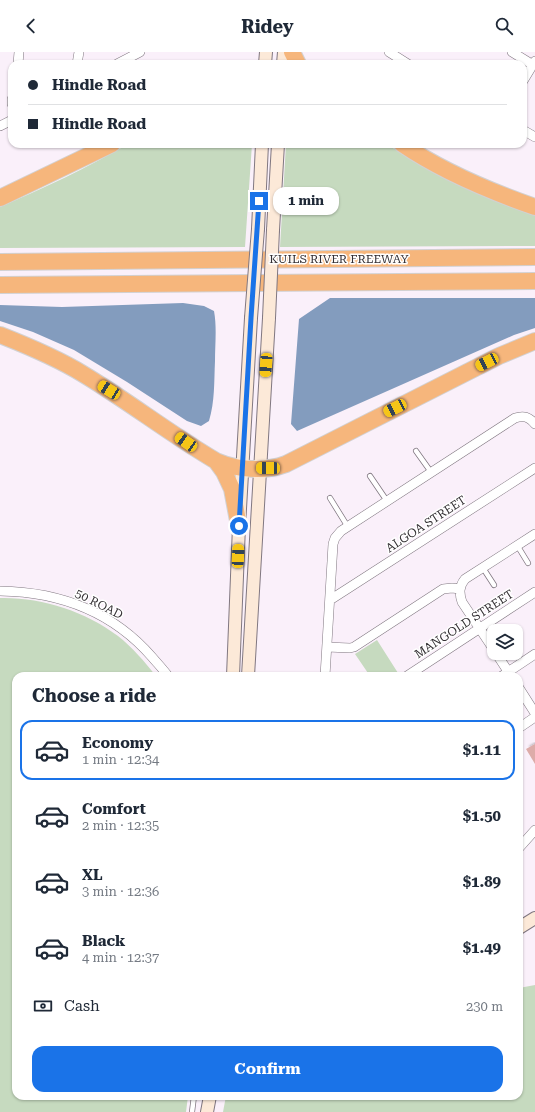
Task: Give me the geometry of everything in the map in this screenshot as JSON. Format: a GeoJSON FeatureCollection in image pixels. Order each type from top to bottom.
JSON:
{"type":"FeatureCollection","features":[{"type":"Feature","properties":{"kind":"highway"},"geometry":{"type":"LineString","coordinates":[[0,198],[104,148]]}},
{"type":"Feature","properties":{"kind":"highway"},"geometry":{"type":"LineString","coordinates":[[409,148],[448,171],[486,189],[535,207]]}},
{"type":"Feature","properties":{"kind":"highway","name":"KUILS RIVER FREEWAY"},"geometry":{"type":"LineString","coordinates":[[0,262],[535,257]]}},
{"type":"Feature","properties":{"kind":"highway","name":"KUILS RIVER FREEWAY"},"geometry":{"type":"LineString","coordinates":[[0,285],[535,281]]}},
{"type":"Feature","properties":{"kind":"highway"},"geometry":{"type":"LineString","coordinates":[[0,335],[33,348],[82,372],[216,461],[227,466],[243,468],[275,468],[286,464],[487,362],[535,341]]}},
{"type":"Feature","properties":{"kind":"highway"},"geometry":{"type":"LineString","coordinates":[[216,461],[224,472],[232,489],[239,526]]}},
{"type":"Feature","properties":{"kind":"main road"},"geometry":{"type":"LineString","coordinates":[[233,672],[239,526],[262,148]]}},
{"type":"Feature","properties":{"kind":"main road"},"geometry":{"type":"LineString","coordinates":[[248,672],[278,148]]}},
{"type":"Feature","properties":{"kind":"main road"},"geometry":{"type":"LineString","coordinates":[[523,926],[535,918]]}},
{"type":"Feature","properties":{"kind":"main road"},"geometry":{"type":"LineString","coordinates":[[207,1112],[209,1100]]}},
{"type":"Feature","properties":{"kind":"street"},"geometry":{"type":"LineString","coordinates":[[125,60],[140,52]]}},
{"type":"Feature","properties":{"kind":"street"},"geometry":{"type":"LineString","coordinates":[[389,52],[402,60]]}},
{"type":"Feature","properties":{"kind":"street"},"geometry":{"type":"LineString","coordinates":[[512,52],[534,63],[527,75]]}},
{"type":"Feature","properties":{"kind":"street"},"geometry":{"type":"LineString","coordinates":[[325,672],[333,544],[337,534],[515,418],[523,416],[527,417],[535,424]]}},
{"type":"Feature","properties":{"kind":"street","name":"ALGOA STREET"},"geometry":{"type":"LineString","coordinates":[[330,600],[535,468]]}},
{"type":"Feature","properties":{"kind":"street"},"geometry":{"type":"LineString","coordinates":[[487,639],[462,602],[460,593],[461,585],[465,579],[535,534]]}},
{"type":"Feature","properties":{"kind":"street"},"geometry":{"type":"LineString","coordinates":[[327,646],[354,647],[443,590],[452,588],[460,589]]}},
{"type":"Feature","properties":{"kind":"street","name":"50 ROAD"},"geometry":{"type":"LineString","coordinates":[[0,591],[31,593],[79,605],[120,628],[134,638],[165,672]]}},
{"type":"Feature","properties":{"kind":"street","name":"MANGOLD STREET"},"geometry":{"type":"LineString","coordinates":[[413,672],[535,592]]}},
{"type":"Feature","properties":{"kind":"street"},"geometry":{"type":"LineString","coordinates":[[511,672],[535,654]]}},
{"type":"Feature","properties":{"kind":"street"},"geometry":{"type":"LineString","coordinates":[[500,660],[506,672]]}},
{"type":"Feature","properties":{"kind":"street"},"geometry":{"type":"LineString","coordinates":[[523,694],[535,713]]}},
{"type":"Feature","properties":{"kind":"street"},"geometry":{"type":"LineString","coordinates":[[523,726],[535,718]]}},
{"type":"Feature","properties":{"kind":"street"},"geometry":{"type":"LineString","coordinates":[[523,844],[535,830]]}},
{"type":"Feature","properties":{"kind":"lane"},"geometry":{"type":"LineString","coordinates":[[416,451],[431,472]]}},
{"type":"Feature","properties":{"kind":"lane"},"geometry":{"type":"LineString","coordinates":[[370,476],[387,501]]}},
{"type":"Feature","properties":{"kind":"lane"},"geometry":{"type":"LineString","coordinates":[[330,498],[348,527]]}},
{"type":"Feature","properties":{"kind":"lane"},"geometry":{"type":"LineString","coordinates":[[517,545],[528,563]]}},
{"type":"Feature","properties":{"kind":"lane"},"geometry":{"type":"LineString","coordinates":[[483,568],[494,585]]}},
{"type":"Feature","properties":{"kind":"lane"},"geometry":{"type":"LineString","coordinates":[[192,1112],[194,1100]]}},
{"type":"Feature","properties":{"kind":"green space"},"geometry":{"type":"Polygon","coordinates":[[[121,148],[252,148],[245,247],[0,248],[0,207],[33,193],[121,148]]]}},
{"type":"Feature","properties":{"kind":"green space"},"geometry":{"type":"Polygon","coordinates":[[[286,148],[393,148],[414,160],[535,215],[535,246],[280,247],[286,148]]]}},
{"type":"Feature","properties":{"kind":"green space"},"geometry":{"type":"Polygon","coordinates":[[[0,598],[15,598],[62,607],[91,619],[123,640],[153,672],[12,672],[12,1100],[188,1100],[186,1112],[0,1112],[0,598]]]}},
{"type":"Feature","properties":{"kind":"green space"},"geometry":{"type":"Polygon","coordinates":[[[377,640],[397,672],[367,672],[355,654],[377,640]]]}},
{"type":"Feature","properties":{"kind":"green space"},"geometry":{"type":"Polygon","coordinates":[[[535,985],[535,1112],[223,1112],[225,1100],[523,1100],[523,987],[535,985]]]}},
{"type":"Feature","properties":{"kind":"water"},"geometry":{"type":"Polygon","coordinates":[[[330,298],[535,298],[535,328],[514,335],[297,431],[291,424],[299,319],[330,298]]]}},
{"type":"Feature","properties":{"kind":"water"},"geometry":{"type":"Polygon","coordinates":[[[183,303],[204,306],[214,311],[215,317],[216,336],[213,399],[209,421],[201,426],[187,421],[74,350],[33,332],[0,321],[0,305],[62,307],[183,303]]]}},
{"type":"Feature","properties":{"kind":"building"},"geometry":{"type":"Polygon","coordinates":[[[535,744],[535,764],[526,749],[535,744]]]}},
{"type":"Feature","properties":{"kind":"route"},"geometry":{"type":"LineString","coordinates":[[239,526],[259,201]]}}]}
